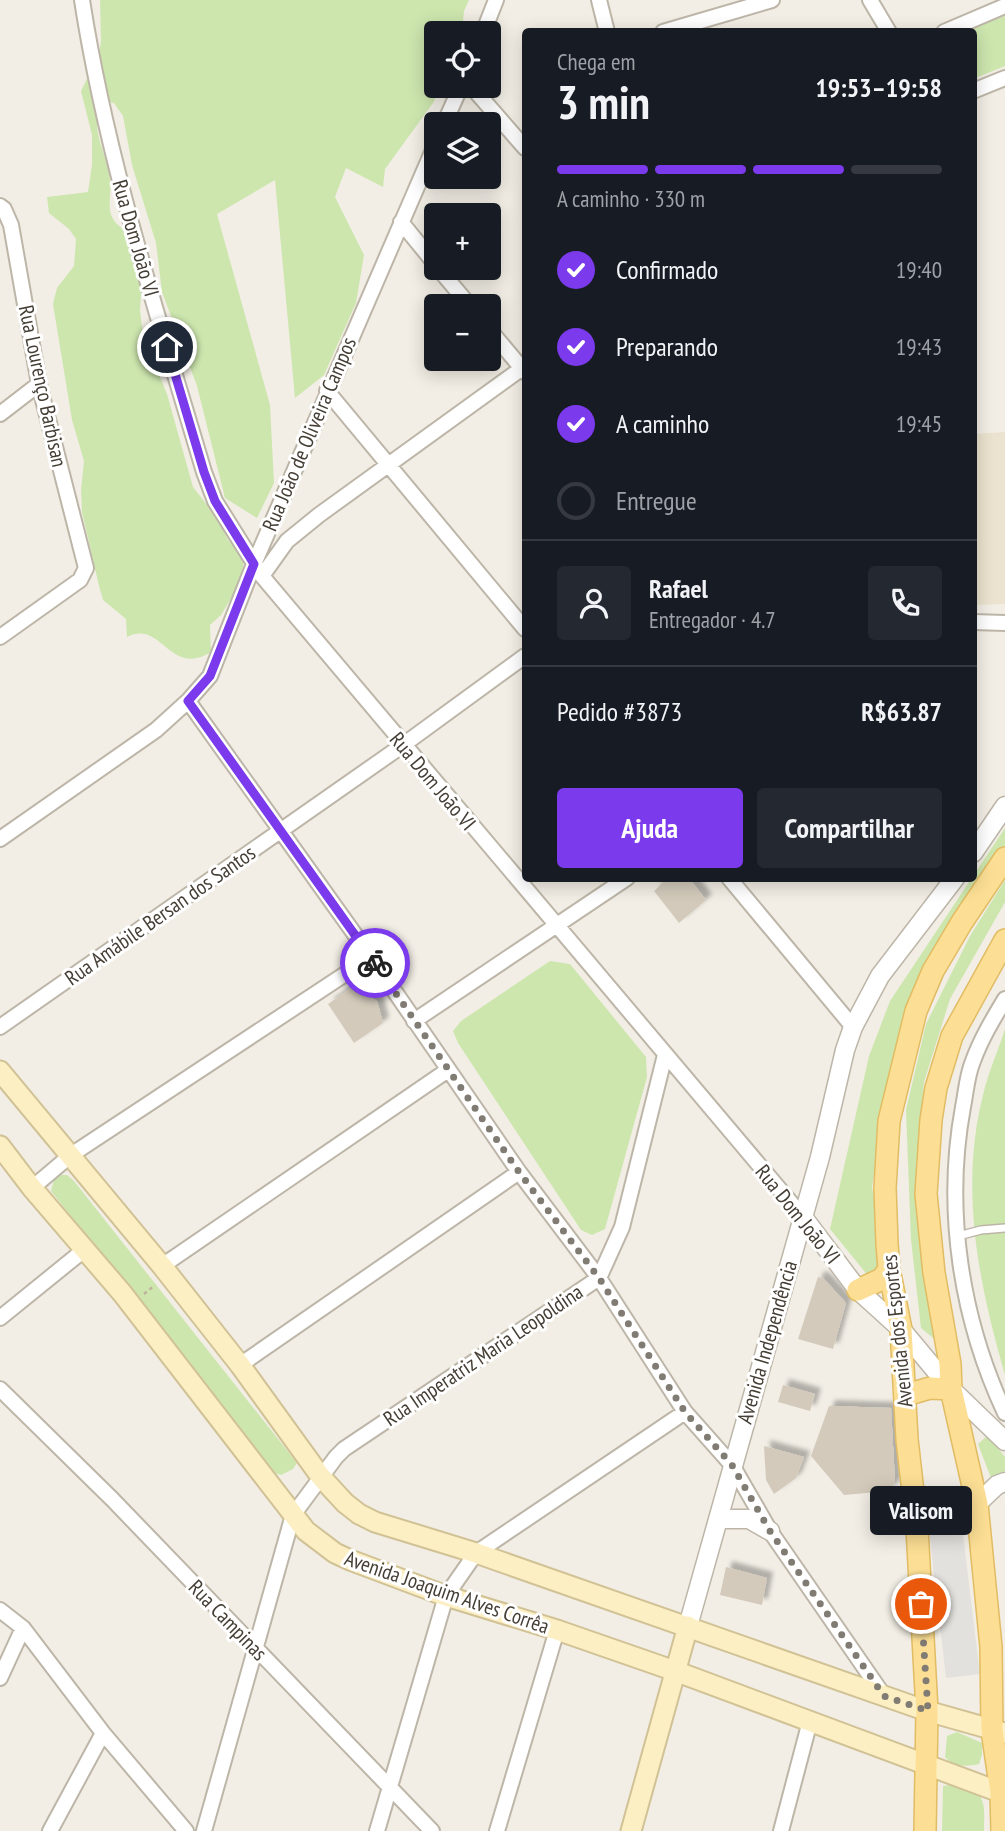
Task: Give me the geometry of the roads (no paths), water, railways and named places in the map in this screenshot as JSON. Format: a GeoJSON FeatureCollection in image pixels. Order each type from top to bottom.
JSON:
{"type":"FeatureCollection","features":[{"type":"Feature","properties":{"kind":"main road","name":"Avenida dos Esportes"},"geometry":{"type":"LineString","coordinates":[[925,1831],[928,1711],[901,1329],[889,1269],[885,1188],[889,1121],[911,1028],[933,971],[1005,858]]}},
{"type":"Feature","properties":{"kind":"main road","name":"Avenida dos Esportes"},"geometry":{"type":"LineString","coordinates":[[1002,1831],[998,1665],[977,1504],[951,1389],[950,1364],[934,1273],[926,1194],[936,1088],[952,1036],[1005,940]]}},
{"type":"Feature","properties":{"kind":"main road","name":"Avenida Joaquim Alves Corrêa"},"geometry":{"type":"LineString","coordinates":[[0,1071],[166,1270],[240,1364],[321,1477],[345,1503],[375,1522],[476,1553],[884,1696],[998,1732]]}},
{"type":"Feature","properties":{"kind":"main road","name":"Avenida Joaquim Alves Corrêa"},"geometry":{"type":"LineString","coordinates":[[0,1146],[130,1304],[306,1531],[335,1553],[446,1596],[557,1630],[675,1671],[1003,1793]]}},
{"type":"Feature","properties":{"kind":"main road"},"geometry":{"type":"LineString","coordinates":[[858,1290],[882,1279],[889,1269]]}},
{"type":"Feature","properties":{"kind":"main road"},"geometry":{"type":"LineString","coordinates":[[906,1395],[930,1388],[951,1389]]}},
{"type":"Feature","properties":{"kind":"main road","name":"Avenida Independência"},"geometry":{"type":"LineString","coordinates":[[631,1831],[688,1626]]}},
{"type":"Feature","properties":{"kind":"street","name":"Rua Dom João VI"},"geometry":{"type":"LineString","coordinates":[[82,0],[116,171],[204,472],[215,501],[258,570],[803,1217],[858,1290],[901,1329],[951,1389],[1005,1441]]}},
{"type":"Feature","properties":{"kind":"street"},"geometry":{"type":"LineString","coordinates":[[488,21],[496,0]]}},
{"type":"Feature","properties":{"kind":"street"},"geometry":{"type":"LineString","coordinates":[[599,0],[606,28]]}},
{"type":"Feature","properties":{"kind":"street"},"geometry":{"type":"LineString","coordinates":[[677,28],[772,0]]}},
{"type":"Feature","properties":{"kind":"street"},"geometry":{"type":"LineString","coordinates":[[870,0],[887,28]]}},
{"type":"Feature","properties":{"kind":"street"},"geometry":{"type":"LineString","coordinates":[[953,28],[1005,6]]}},
{"type":"Feature","properties":{"kind":"street"},"geometry":{"type":"LineString","coordinates":[[977,89],[1005,78]]}},
{"type":"Feature","properties":{"kind":"street"},"geometry":{"type":"LineString","coordinates":[[481,98],[522,145]]}},
{"type":"Feature","properties":{"kind":"street","name":"Rua João de Oliveira Campos"},"geometry":{"type":"LineString","coordinates":[[0,839],[156,730],[188,701],[210,676],[258,570],[327,391],[424,170]]}},
{"type":"Feature","properties":{"kind":"street","name":"Rua Lourenço Barbisan"},"geometry":{"type":"LineString","coordinates":[[0,206],[11,225],[39,384],[86,568],[80,580],[0,637]]}},
{"type":"Feature","properties":{"kind":"street"},"geometry":{"type":"LineString","coordinates":[[401,222],[424,250]]}},
{"type":"Feature","properties":{"kind":"street"},"geometry":{"type":"LineString","coordinates":[[449,280],[460,294]]}},
{"type":"Feature","properties":{"kind":"street"},"geometry":{"type":"LineString","coordinates":[[501,342],[522,366]]}},
{"type":"Feature","properties":{"kind":"street"},"geometry":{"type":"LineString","coordinates":[[258,570],[286,541],[388,463],[522,369]]}},
{"type":"Feature","properties":{"kind":"street"},"geometry":{"type":"LineString","coordinates":[[0,414],[39,384]]}},
{"type":"Feature","properties":{"kind":"street"},"geometry":{"type":"LineString","coordinates":[[327,391],[522,625]]}},
{"type":"Feature","properties":{"kind":"street"},"geometry":{"type":"LineString","coordinates":[[977,622],[1005,623]]}},
{"type":"Feature","properties":{"kind":"street","name":"Rua Amábile Bersan dos Santos"},"geometry":{"type":"LineString","coordinates":[[0,1027],[403,745],[522,658]]}},
{"type":"Feature","properties":{"kind":"street"},"geometry":{"type":"LineString","coordinates":[[188,701],[371,957],[519,1172],[599,1278],[685,1412],[732,1465],[770,1531],[884,1696]]}},
{"type":"Feature","properties":{"kind":"street"},"geometry":{"type":"LineString","coordinates":[[977,846],[1005,806]]}},
{"type":"Feature","properties":{"kind":"street"},"geometry":{"type":"LineString","coordinates":[[414,1021],[621,882]]}},
{"type":"Feature","properties":{"kind":"street"},"geometry":{"type":"LineString","coordinates":[[732,882],[853,1027]]}},
{"type":"Feature","properties":{"kind":"street","name":"Avenida Independência"},"geometry":{"type":"LineString","coordinates":[[688,1626],[803,1217],[853,1027],[880,976],[952,882]]}},
{"type":"Feature","properties":{"kind":"street"},"geometry":{"type":"LineString","coordinates":[[32,1188],[71,1154],[371,957]]}},
{"type":"Feature","properties":{"kind":"street"},"geometry":{"type":"LineString","coordinates":[[1005,999],[972,1063],[959,1129],[955,1179],[958,1236],[967,1305],[976,1342],[1005,1413]]}},
{"type":"Feature","properties":{"kind":"street","name":"Rua Imperatriz Maria Leopoldina"},"geometry":{"type":"LineString","coordinates":[[293,1515],[336,1457],[365,1434],[599,1278],[622,1227],[664,1055]]}},
{"type":"Feature","properties":{"kind":"street"},"geometry":{"type":"LineString","coordinates":[[166,1270],[448,1070]]}},
{"type":"Feature","properties":{"kind":"street"},"geometry":{"type":"LineString","coordinates":[[240,1364],[519,1172]]}},
{"type":"Feature","properties":{"kind":"street"},"geometry":{"type":"LineString","coordinates":[[0,1318],[84,1250]]}},
{"type":"Feature","properties":{"kind":"street","name":"Rua Campinas"},"geometry":{"type":"LineString","coordinates":[[0,1389],[112,1499],[432,1831]]}},
{"type":"Feature","properties":{"kind":"street","name":"Rua Campinas"},"geometry":{"type":"LineString","coordinates":[[0,1400],[21,1412]]}},
{"type":"Feature","properties":{"kind":"street"},"geometry":{"type":"LineString","coordinates":[[377,1831],[446,1596],[476,1553],[685,1412]]}},
{"type":"Feature","properties":{"kind":"street"},"geometry":{"type":"LineString","coordinates":[[977,1504],[997,1485],[1005,1482]]}},
{"type":"Feature","properties":{"kind":"street"},"geometry":{"type":"LineString","coordinates":[[204,1831],[293,1515]]}},
{"type":"Feature","properties":{"kind":"street"},"geometry":{"type":"LineString","coordinates":[[718,1519],[749,1519],[770,1531]]}},
{"type":"Feature","properties":{"kind":"street"},"geometry":{"type":"LineString","coordinates":[[0,1610],[23,1628],[103,1733],[186,1831]]}},
{"type":"Feature","properties":{"kind":"street"},"geometry":{"type":"LineString","coordinates":[[0,1678],[23,1628]]}},
{"type":"Feature","properties":{"kind":"street"},"geometry":{"type":"LineString","coordinates":[[497,1831],[557,1630]]}},
{"type":"Feature","properties":{"kind":"street"},"geometry":{"type":"LineString","coordinates":[[781,1831],[810,1721]]}},
{"type":"Feature","properties":{"kind":"street"},"geometry":{"type":"LineString","coordinates":[[50,1831],[103,1733]]}},
{"type":"Feature","properties":{"kind":"lane"},"geometry":{"type":"LineString","coordinates":[[958,1236],[1005,1228]]}},
{"type":"Feature","properties":{"kind":"place","name":"Valisom"},"geometry":{"type":"Point","coordinates":[921,1604]}}]}
